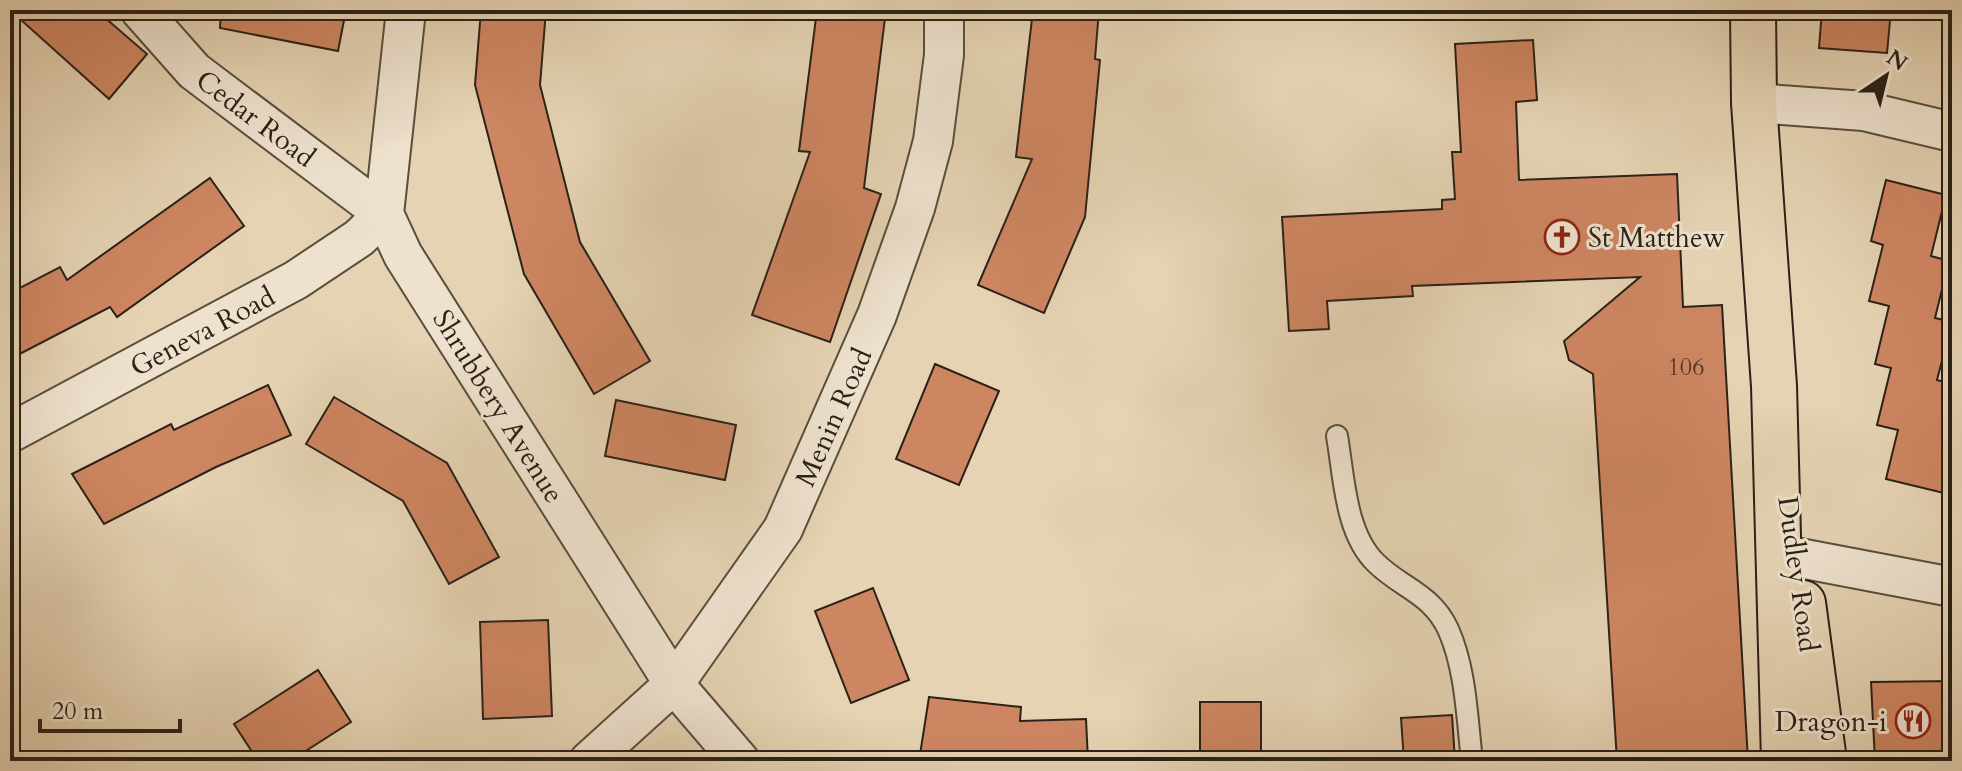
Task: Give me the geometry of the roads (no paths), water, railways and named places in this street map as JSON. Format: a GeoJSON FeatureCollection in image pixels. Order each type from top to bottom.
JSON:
{"type":"FeatureCollection","features":[{"type":"Feature","properties":{"kind":"main road","name":"Dudley Road"},"geometry":{"type":"LineString","coordinates":[[1753,10],[1754,103],[1788,556],[1824,761]]}},
{"type":"Feature","properties":{"kind":"main road","name":"Dudley Road"},"geometry":{"type":"LineString","coordinates":[[1784,761],[1788,556]]}},
{"type":"Feature","properties":{"kind":"street","name":"Cedar Road"},"geometry":{"type":"LineString","coordinates":[[140,10],[194,71],[384,214]]}},
{"type":"Feature","properties":{"kind":"street"},"geometry":{"type":"LineString","coordinates":[[384,214],[406,10]]}},
{"type":"Feature","properties":{"kind":"street","name":"Menin Road"},"geometry":{"type":"LineString","coordinates":[[589,761],[674,684],[783,529],[877,315],[915,208],[933,141],[944,55],[944,10]]}},
{"type":"Feature","properties":{"kind":"street"},"geometry":{"type":"LineString","coordinates":[[1754,103],[1864,111],[1952,132]]}},
{"type":"Feature","properties":{"kind":"street","name":"Geneva Road"},"geometry":{"type":"LineString","coordinates":[[10,433],[296,280],[359,238],[384,214]]}},
{"type":"Feature","properties":{"kind":"street","name":"Shrubbery Avenue"},"geometry":{"type":"LineString","coordinates":[[384,214],[403,255],[674,684],[740,761]]}},
{"type":"Feature","properties":{"kind":"street"},"geometry":{"type":"LineString","coordinates":[[1788,556],[1952,587]]}},
{"type":"Feature","properties":{"kind":"lane"},"geometry":{"type":"LineString","coordinates":[[1337,436],[1353,520],[1362,544],[1376,563],[1423,596],[1448,629],[1460,669],[1472,761]]}},
{"type":"Feature","properties":{"kind":"place","name":"St Matthew"},"geometry":{"type":"Point","coordinates":[1562,237]}},
{"type":"Feature","properties":{"kind":"place","name":"Dragon-i"},"geometry":{"type":"Point","coordinates":[1913,721]}}]}
